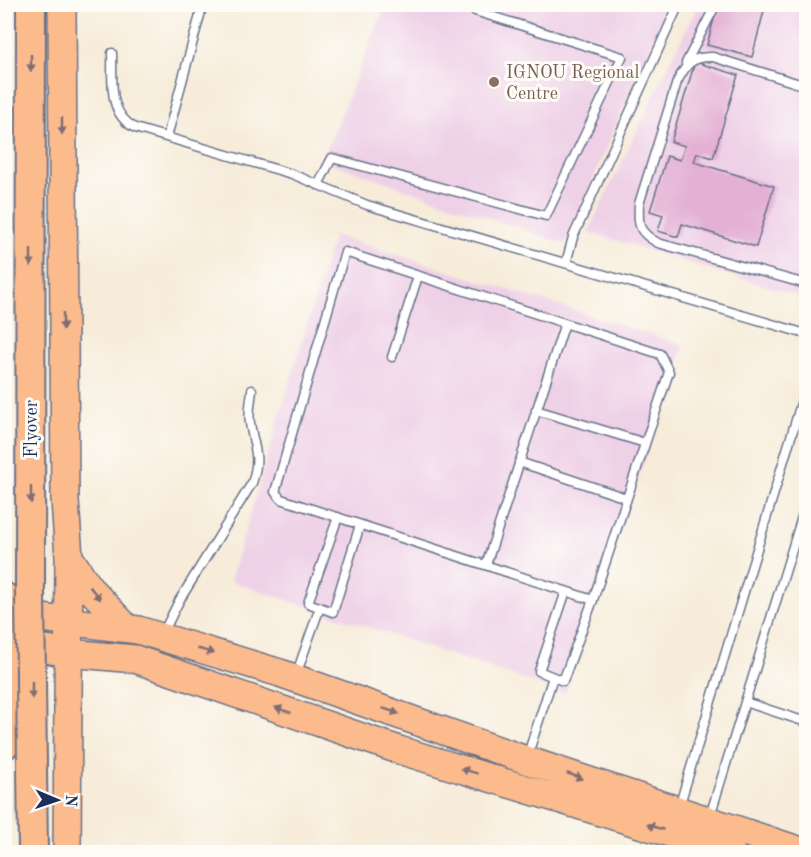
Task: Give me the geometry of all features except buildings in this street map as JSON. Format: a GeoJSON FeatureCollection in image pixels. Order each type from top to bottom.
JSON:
{"type":"FeatureCollection","features":[{"type":"Feature","properties":{"kind":"highway","name":"Flyover"},"geometry":{"type":"LineString","coordinates":[[31,4],[30,592],[33,852]]}},
{"type":"Feature","properties":{"kind":"highway"},"geometry":{"type":"LineString","coordinates":[[4,597],[4,745]]}},
{"type":"Feature","properties":{"kind":"main road","name":"Flyover"},"geometry":{"type":"LineString","coordinates":[[62,4],[65,501],[69,557],[67,852]]}},
{"type":"Feature","properties":{"kind":"main road"},"geometry":{"type":"LineString","coordinates":[[69,557],[91,590],[124,626]]}},
{"type":"Feature","properties":{"kind":"main road"},"geometry":{"type":"LineString","coordinates":[[5,613],[124,626],[295,678],[526,760],[804,852]]}},
{"type":"Feature","properties":{"kind":"main road"},"geometry":{"type":"LineString","coordinates":[[5,642],[68,653],[135,659],[399,750],[731,852]]}},
{"type":"Feature","properties":{"kind":"main road"},"geometry":{"type":"LineString","coordinates":[[68,693],[87,675],[98,669],[135,659]]}},
{"type":"Feature","properties":{"kind":"lane"},"geometry":{"type":"LineString","coordinates":[[167,137],[203,4]]}},
{"type":"Feature","properties":{"kind":"lane"},"geometry":{"type":"LineString","coordinates":[[566,263],[573,237],[679,4]]}},
{"type":"Feature","properties":{"kind":"lane"},"geometry":{"type":"LineString","coordinates":[[716,4],[677,82],[639,204],[638,224],[645,236],[658,243],[807,284]]}},
{"type":"Feature","properties":{"kind":"lane"},"geometry":{"type":"LineString","coordinates":[[318,185],[332,158],[546,216],[622,57],[475,11]]}},
{"type":"Feature","properties":{"kind":"lane"},"geometry":{"type":"LineString","coordinates":[[112,53],[114,107],[118,115],[135,128],[292,174],[367,205],[807,334]]}},
{"type":"Feature","properties":{"kind":"lane"},"geometry":{"type":"LineString","coordinates":[[685,66],[698,57],[713,57],[807,86]]}},
{"type":"Feature","properties":{"kind":"lane"},"geometry":{"type":"LineString","coordinates":[[566,591],[539,671],[562,681],[593,600],[669,372],[666,362],[660,354],[345,252],[340,262],[275,492],[281,499],[338,517],[360,525],[486,565],[566,591],[593,600]]}},
{"type":"Feature","properties":{"kind":"lane"},"geometry":{"type":"LineString","coordinates":[[392,357],[418,276]]}},
{"type":"Feature","properties":{"kind":"lane"},"geometry":{"type":"LineString","coordinates":[[486,565],[565,323]]}},
{"type":"Feature","properties":{"kind":"lane"},"geometry":{"type":"LineString","coordinates":[[678,811],[807,387]]}},
{"type":"Feature","properties":{"kind":"lane"},"geometry":{"type":"LineString","coordinates":[[161,638],[179,601],[232,511],[252,483],[257,467],[258,451],[250,421],[252,390]]}},
{"type":"Feature","properties":{"kind":"lane"},"geometry":{"type":"LineString","coordinates":[[536,411],[645,443]]}},
{"type":"Feature","properties":{"kind":"lane"},"geometry":{"type":"LineString","coordinates":[[519,462],[626,498]]}},
{"type":"Feature","properties":{"kind":"lane"},"geometry":{"type":"LineString","coordinates":[[708,820],[807,504]]}},
{"type":"Feature","properties":{"kind":"lane"},"geometry":{"type":"LineString","coordinates":[[338,517],[308,603],[333,612],[360,525]]}},
{"type":"Feature","properties":{"kind":"lane"},"geometry":{"type":"LineString","coordinates":[[295,678],[320,607]]}},
{"type":"Feature","properties":{"kind":"lane"},"geometry":{"type":"LineString","coordinates":[[526,760],[553,677]]}},
{"type":"Feature","properties":{"kind":"lane"},"geometry":{"type":"LineString","coordinates":[[745,702],[807,722]]}},
{"type":"Feature","properties":{"kind":"shaded area","name":"IGNOU Regional Centre"},"geometry":{"type":"Polygon","coordinates":[[[386,5],[668,5],[565,244],[322,160],[386,5]]]}},
{"type":"Feature","properties":{"kind":"shaded area"},"geometry":{"type":"Polygon","coordinates":[[[698,5],[806,5],[806,298],[588,232],[698,5]]]}},
{"type":"Feature","properties":{"kind":"shaded area"},"geometry":{"type":"Polygon","coordinates":[[[334,235],[684,345],[565,693],[230,581],[334,235]]]}},
{"type":"Feature","properties":{"kind":"place","name":"IGNOU Regional Centre"},"geometry":{"type":"Point","coordinates":[494,82]}}]}
